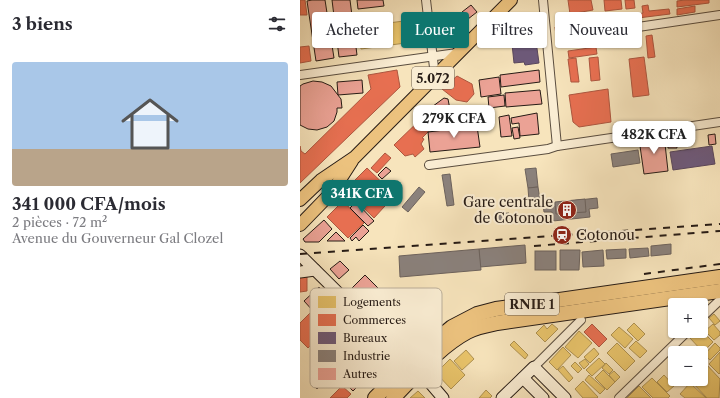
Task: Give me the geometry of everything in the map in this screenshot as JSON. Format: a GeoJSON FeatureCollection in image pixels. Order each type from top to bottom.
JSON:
{"type":"FeatureCollection","features":[{"type":"Feature","properties":{"kind":"highway","name":"RNIE 1"},"geometry":{"type":"LineString","coordinates":[[442,338],[452,327],[467,318],[496,309],[720,277]]}},
{"type":"Feature","properties":{"kind":"highway","name":"RNIE 1"},"geometry":{"type":"LineString","coordinates":[[442,349],[476,328],[496,323],[720,291]]}},
{"type":"Feature","properties":{"kind":"highway","name":"RNIE 1"},"geometry":{"type":"LineString","coordinates":[[375,398],[389,388]]}},
{"type":"Feature","properties":{"kind":"highway","name":"RNIE 1"},"geometry":{"type":"LineString","coordinates":[[393,398],[400,388]]}},
{"type":"Feature","properties":{"kind":"main road","name":"5.072"},"geometry":{"type":"LineString","coordinates":[[300,200],[304,190],[355,157],[511,0]]}},
{"type":"Feature","properties":{"kind":"main road","name":"5.072"},"geometry":{"type":"LineString","coordinates":[[300,225],[332,192],[355,157]]}},
{"type":"Feature","properties":{"kind":"street"},"geometry":{"type":"LineString","coordinates":[[426,0],[435,76]]}},
{"type":"Feature","properties":{"kind":"street"},"geometry":{"type":"LineString","coordinates":[[536,0],[543,3],[557,146]]}},
{"type":"Feature","properties":{"kind":"street"},"geometry":{"type":"LineString","coordinates":[[642,26],[720,15]]}},
{"type":"Feature","properties":{"kind":"street"},"geometry":{"type":"LineString","coordinates":[[300,75],[457,53]]}},
{"type":"Feature","properties":{"kind":"street"},"geometry":{"type":"LineString","coordinates":[[429,165],[720,122]]}},
{"type":"Feature","properties":{"kind":"street"},"geometry":{"type":"LineString","coordinates":[[300,255],[333,288]]}},
{"type":"Feature","properties":{"kind":"street"},"geometry":{"type":"LineString","coordinates":[[300,272],[315,270]]}},
{"type":"Feature","properties":{"kind":"street"},"geometry":{"type":"LineString","coordinates":[[708,311],[720,300]]}},
{"type":"Feature","properties":{"kind":"street"},"geometry":{"type":"LineString","coordinates":[[502,398],[581,320]]}},
{"type":"Feature","properties":{"kind":"street"},"geometry":{"type":"LineString","coordinates":[[618,398],[681,338]]}},
{"type":"Feature","properties":{"kind":"street"},"geometry":{"type":"LineString","coordinates":[[534,367],[564,398]]}},
{"type":"Feature","properties":{"kind":"street"},"geometry":{"type":"LineString","coordinates":[[523,378],[543,398]]}},
{"type":"Feature","properties":{"kind":"street"},"geometry":{"type":"LineString","coordinates":[[434,388],[443,398]]}},
{"type":"Feature","properties":{"kind":"building: Logements"},"geometry":{"type":"Polygon","coordinates":[[[401,21],[401,44],[393,45],[393,22],[401,21]]]}},
{"type":"Feature","properties":{"kind":"building: Logements"},"geometry":{"type":"Polygon","coordinates":[[[714,314],[720,321],[715,325],[709,318],[714,314]]]}},
{"type":"Feature","properties":{"kind":"building: Logements"},"geometry":{"type":"Polygon","coordinates":[[[634,323],[645,334],[638,341],[627,330],[634,323]]]}},
{"type":"Feature","properties":{"kind":"building: Logements"},"geometry":{"type":"Polygon","coordinates":[[[552,324],[558,329],[545,342],[536,333],[544,325],[547,329],[552,324]]]}},
{"type":"Feature","properties":{"kind":"building: Logements"},"geometry":{"type":"Polygon","coordinates":[[[713,324],[720,332],[720,335],[714,340],[708,334],[708,328],[713,324]]]}},
{"type":"Feature","properties":{"kind":"building: Logements"},"geometry":{"type":"Polygon","coordinates":[[[619,327],[633,339],[625,348],[611,335],[619,327]]]}},
{"type":"Feature","properties":{"kind":"building: Logements"},"geometry":{"type":"Polygon","coordinates":[[[579,331],[592,343],[578,358],[565,347],[579,331]]]}},
{"type":"Feature","properties":{"kind":"building: Logements"},"geometry":{"type":"Polygon","coordinates":[[[708,337],[713,342],[708,347],[697,346],[690,338],[708,337]]]}},
{"type":"Feature","properties":{"kind":"building: Logements"},"geometry":{"type":"Polygon","coordinates":[[[514,341],[528,355],[525,359],[510,345],[514,341]]]}},
{"type":"Feature","properties":{"kind":"building: Logements"},"geometry":{"type":"Polygon","coordinates":[[[636,341],[647,351],[640,358],[629,348],[636,341]]]}},
{"type":"Feature","properties":{"kind":"building: Logements"},"geometry":{"type":"Polygon","coordinates":[[[617,343],[635,361],[625,371],[607,353],[617,343]]]}},
{"type":"Feature","properties":{"kind":"building: Logements"},"geometry":{"type":"Polygon","coordinates":[[[715,343],[720,348],[720,350],[710,360],[708,358],[708,351],[715,343]]]}},
{"type":"Feature","properties":{"kind":"building: Logements"},"geometry":{"type":"Polygon","coordinates":[[[563,347],[571,355],[557,370],[549,362],[563,347]]]}},
{"type":"Feature","properties":{"kind":"building: Logements"},"geometry":{"type":"Polygon","coordinates":[[[594,348],[599,354],[590,363],[584,357],[594,348]]]}},
{"type":"Feature","properties":{"kind":"building: Logements"},"geometry":{"type":"Polygon","coordinates":[[[466,350],[474,359],[462,370],[454,361],[466,350]]]}},
{"type":"Feature","properties":{"kind":"building: Logements"},"geometry":{"type":"Polygon","coordinates":[[[720,352],[720,373],[719,374],[709,364],[720,352]]]}},
{"type":"Feature","properties":{"kind":"building: Logements"},"geometry":{"type":"Polygon","coordinates":[[[599,358],[605,364],[592,376],[586,370],[599,358]]]}},
{"type":"Feature","properties":{"kind":"building: Logements"},"geometry":{"type":"Polygon","coordinates":[[[450,359],[465,375],[451,389],[442,379],[442,367],[450,359]]]}},
{"type":"Feature","properties":{"kind":"building: Logements"},"geometry":{"type":"Polygon","coordinates":[[[585,359],[589,364],[584,369],[579,363],[585,359]]]}},
{"type":"Feature","properties":{"kind":"building: Logements"},"geometry":{"type":"Polygon","coordinates":[[[575,362],[582,369],[578,373],[571,366],[575,362]]]}},
{"type":"Feature","properties":{"kind":"building: Logements"},"geometry":{"type":"Polygon","coordinates":[[[606,363],[613,370],[609,374],[602,368],[606,363]]]}},
{"type":"Feature","properties":{"kind":"building: Logements"},"geometry":{"type":"Polygon","coordinates":[[[563,366],[573,378],[569,382],[558,370],[563,366]]]}},
{"type":"Feature","properties":{"kind":"building: Logements"},"geometry":{"type":"Polygon","coordinates":[[[708,366],[720,379],[719,398],[707,398],[696,386],[708,386],[708,366]]]}},
{"type":"Feature","properties":{"kind":"building: Logements"},"geometry":{"type":"Polygon","coordinates":[[[603,370],[615,382],[607,390],[595,378],[603,370]]]}},
{"type":"Feature","properties":{"kind":"building: Logements"},"geometry":{"type":"Polygon","coordinates":[[[614,371],[620,377],[615,382],[609,375],[614,371]]]}},
{"type":"Feature","properties":{"kind":"building: Logements"},"geometry":{"type":"Polygon","coordinates":[[[589,375],[605,389],[600,394],[585,380],[589,375]]]}},
{"type":"Feature","properties":{"kind":"building: Logements"},"geometry":{"type":"Polygon","coordinates":[[[664,375],[668,379],[668,386],[674,386],[667,392],[657,382],[664,375]]]}},
{"type":"Feature","properties":{"kind":"building: Logements"},"geometry":{"type":"Polygon","coordinates":[[[652,378],[670,396],[668,398],[653,398],[642,387],[652,378]]]}},
{"type":"Feature","properties":{"kind":"building: Logements"},"geometry":{"type":"Polygon","coordinates":[[[583,381],[598,397],[597,398],[583,398],[575,389],[583,381]]]}},
{"type":"Feature","properties":{"kind":"building: Logements"},"geometry":{"type":"Polygon","coordinates":[[[639,386],[651,398],[627,398],[639,386]]]}},
{"type":"Feature","properties":{"kind":"building: Logements"},"geometry":{"type":"Polygon","coordinates":[[[687,386],[693,386],[706,398],[685,398],[680,394],[687,386]]]}},
{"type":"Feature","properties":{"kind":"building: Logements"},"geometry":{"type":"Polygon","coordinates":[[[486,390],[492,396],[490,398],[479,398],[486,390]]]}},
{"type":"Feature","properties":{"kind":"building: Logements"},"geometry":{"type":"Polygon","coordinates":[[[418,391],[425,398],[410,398],[418,391]]]}},
{"type":"Feature","properties":{"kind":"building: Commerces"},"geometry":{"type":"Polygon","coordinates":[[[300,0],[305,0],[307,15],[300,15],[300,0]]]}},
{"type":"Feature","properties":{"kind":"building: Commerces"},"geometry":{"type":"Polygon","coordinates":[[[568,0],[591,0],[593,10],[570,12],[568,0]]]}},
{"type":"Feature","properties":{"kind":"building: Commerces"},"geometry":{"type":"Polygon","coordinates":[[[604,0],[621,0],[622,9],[605,11],[604,0]]]}},
{"type":"Feature","properties":{"kind":"building: Commerces"},"geometry":{"type":"Polygon","coordinates":[[[625,0],[634,0],[635,8],[626,9],[625,0]]]}},
{"type":"Feature","properties":{"kind":"building: Commerces"},"geometry":{"type":"Polygon","coordinates":[[[709,0],[709,3],[677,7],[677,1],[709,0]]]}},
{"type":"Feature","properties":{"kind":"building: Commerces"},"geometry":{"type":"Polygon","coordinates":[[[648,5],[649,11],[669,9],[670,14],[642,18],[642,6],[648,5]]]}},
{"type":"Feature","properties":{"kind":"building: Commerces"},"geometry":{"type":"Polygon","coordinates":[[[695,6],[695,12],[677,15],[677,9],[695,6]]]}},
{"type":"Feature","properties":{"kind":"building: Commerces"},"geometry":{"type":"Polygon","coordinates":[[[652,35],[655,57],[648,58],[646,36],[652,35]]]}},
{"type":"Feature","properties":{"kind":"building: Commerces"},"geometry":{"type":"Polygon","coordinates":[[[309,46],[311,61],[300,63],[300,47],[309,46]]]}},
{"type":"Feature","properties":{"kind":"building: Commerces"},"geometry":{"type":"Polygon","coordinates":[[[596,48],[597,54],[569,58],[568,51],[596,48]]]}},
{"type":"Feature","properties":{"kind":"building: Commerces"},"geometry":{"type":"Polygon","coordinates":[[[598,57],[600,80],[591,81],[589,58],[598,57]]]}},
{"type":"Feature","properties":{"kind":"building: Commerces"},"geometry":{"type":"Polygon","coordinates":[[[644,57],[649,95],[633,97],[629,59],[644,57]]]}},
{"type":"Feature","properties":{"kind":"building: Commerces"},"geometry":{"type":"Polygon","coordinates":[[[576,58],[579,82],[571,82],[568,59],[576,58]]]}},
{"type":"Feature","properties":{"kind":"building: Commerces"},"geometry":{"type":"Polygon","coordinates":[[[397,70],[400,87],[300,183],[300,146],[301,151],[305,154],[371,89],[368,75],[397,70]]]}},
{"type":"Feature","properties":{"kind":"building: Commerces"},"geometry":{"type":"Polygon","coordinates":[[[457,76],[472,84],[474,94],[467,102],[456,100],[442,89],[457,76]]]}},
{"type":"Feature","properties":{"kind":"building: Commerces"},"geometry":{"type":"Polygon","coordinates":[[[608,89],[611,122],[579,127],[573,122],[569,95],[608,89]]]}},
{"type":"Feature","properties":{"kind":"building: Commerces"},"geometry":{"type":"Polygon","coordinates":[[[425,115],[428,132],[422,138],[424,139],[421,144],[424,149],[415,157],[413,154],[405,156],[394,145],[425,115]]]}},
{"type":"Feature","properties":{"kind":"building: Commerces"},"geometry":{"type":"Polygon","coordinates":[[[385,153],[391,158],[377,173],[371,168],[385,153]]]}},
{"type":"Feature","properties":{"kind":"building: Commerces"},"geometry":{"type":"Polygon","coordinates":[[[367,168],[395,195],[374,218],[345,190],[367,168]]]}},
{"type":"Feature","properties":{"kind":"building: Commerces"},"geometry":{"type":"Polygon","coordinates":[[[343,201],[364,223],[348,238],[327,217],[343,201]]]}},
{"type":"Feature","properties":{"kind":"building: Commerces"},"geometry":{"type":"Polygon","coordinates":[[[307,273],[307,291],[300,292],[300,274],[307,273]]]}},
{"type":"Feature","properties":{"kind":"building: Commerces"},"geometry":{"type":"Polygon","coordinates":[[[310,313],[310,346],[308,348],[300,340],[300,323],[310,313]]]}},
{"type":"Feature","properties":{"kind":"building: Commerces"},"geometry":{"type":"Polygon","coordinates":[[[592,324],[607,339],[599,347],[584,332],[592,324]]]}},
{"type":"Feature","properties":{"kind":"building: Commerces"},"geometry":{"type":"Polygon","coordinates":[[[340,388],[344,388],[351,394],[347,398],[330,398],[340,388]]]}},
{"type":"Feature","properties":{"kind":"building: Bureaux"},"geometry":{"type":"Polygon","coordinates":[[[512,48],[537,48],[539,63],[525,65],[524,62],[514,63],[512,48]]]}},
{"type":"Feature","properties":{"kind":"building: Bureaux"},"geometry":{"type":"Polygon","coordinates":[[[712,146],[715,164],[673,170],[670,152],[712,146]]]}},
{"type":"Feature","properties":{"kind":"building: Industrie"},"geometry":{"type":"Polygon","coordinates":[[[638,150],[640,163],[613,167],[611,154],[638,150]]]}},
{"type":"Feature","properties":{"kind":"building: Industrie"},"geometry":{"type":"Polygon","coordinates":[[[536,168],[538,187],[528,188],[525,169],[536,168]]]}},
{"type":"Feature","properties":{"kind":"building: Industrie"},"geometry":{"type":"Polygon","coordinates":[[[450,174],[454,205],[447,206],[442,175],[450,174]]]}},
{"type":"Feature","properties":{"kind":"building: Industrie"},"geometry":{"type":"Polygon","coordinates":[[[419,187],[425,192],[408,212],[402,207],[419,187]]]}},
{"type":"Feature","properties":{"kind":"building: Industrie"},"geometry":{"type":"Polygon","coordinates":[[[538,187],[540,200],[529,201],[528,188],[538,187]]]}},
{"type":"Feature","properties":{"kind":"building: Industrie","name":"Gare centrale de Cotonou"},"geometry":{"type":"Polygon","coordinates":[[[597,198],[598,208],[589,209],[590,217],[553,221],[552,212],[544,212],[543,204],[597,198]]]}},
{"type":"Feature","properties":{"kind":"building: Industrie"},"geometry":{"type":"Polygon","coordinates":[[[585,199],[586,212],[556,214],[555,202],[585,199]]]}},
{"type":"Feature","properties":{"kind":"building: Industrie"},"geometry":{"type":"Polygon","coordinates":[[[509,213],[510,219],[495,221],[495,214],[509,213]]]}},
{"type":"Feature","properties":{"kind":"building: Industrie"},"geometry":{"type":"Polygon","coordinates":[[[671,244],[671,254],[651,256],[651,246],[671,244]]]}},
{"type":"Feature","properties":{"kind":"building: Industrie"},"geometry":{"type":"Polygon","coordinates":[[[525,245],[526,263],[480,267],[479,249],[525,245]]]}},
{"type":"Feature","properties":{"kind":"building: Industrie"},"geometry":{"type":"Polygon","coordinates":[[[648,248],[649,256],[630,258],[629,249],[648,248]]]}},
{"type":"Feature","properties":{"kind":"building: Industrie"},"geometry":{"type":"Polygon","coordinates":[[[479,249],[481,270],[400,277],[399,256],[479,249]]]}},
{"type":"Feature","properties":{"kind":"building: Industrie"},"geometry":{"type":"Polygon","coordinates":[[[626,249],[626,258],[607,259],[606,250],[626,249]]]}},
{"type":"Feature","properties":{"kind":"building: Industrie"},"geometry":{"type":"Polygon","coordinates":[[[560,250],[580,250],[579,270],[560,270],[560,250]]]}},
{"type":"Feature","properties":{"kind":"building: Industrie"},"geometry":{"type":"Polygon","coordinates":[[[603,250],[604,266],[583,267],[582,252],[603,250]]]}},
{"type":"Feature","properties":{"kind":"building: Industrie"},"geometry":{"type":"Polygon","coordinates":[[[535,251],[556,251],[556,270],[535,270],[535,251]]]}},
{"type":"Feature","properties":{"kind":"building: Autres"},"geometry":{"type":"Polygon","coordinates":[[[325,0],[327,12],[312,12],[312,34],[307,1],[325,0]]]}},
{"type":"Feature","properties":{"kind":"building: Autres"},"geometry":{"type":"Polygon","coordinates":[[[332,0],[350,0],[352,12],[333,12],[332,0]]]}},
{"type":"Feature","properties":{"kind":"building: Autres"},"geometry":{"type":"Polygon","coordinates":[[[357,0],[383,0],[384,6],[358,9],[357,0]]]}},
{"type":"Feature","properties":{"kind":"building: Autres"},"geometry":{"type":"Polygon","coordinates":[[[471,5],[477,12],[469,18],[469,12],[462,12],[471,5]]]}},
{"type":"Feature","properties":{"kind":"building: Autres"},"geometry":{"type":"Polygon","coordinates":[[[314,48],[332,48],[334,58],[316,61],[314,48]]]}},
{"type":"Feature","properties":{"kind":"building: Autres"},"geometry":{"type":"Polygon","coordinates":[[[338,48],[356,48],[357,55],[339,57],[338,48]]]}},
{"type":"Feature","properties":{"kind":"building: Autres"},"geometry":{"type":"Polygon","coordinates":[[[539,70],[540,82],[501,87],[500,75],[539,70]]]}},
{"type":"Feature","properties":{"kind":"building: Autres"},"geometry":{"type":"Polygon","coordinates":[[[499,77],[501,94],[481,97],[479,80],[499,77]]]}},
{"type":"Feature","properties":{"kind":"building: Autres"},"geometry":{"type":"Polygon","coordinates":[[[362,80],[363,93],[338,95],[337,82],[362,80]]]}},
{"type":"Feature","properties":{"kind":"building: Autres"},"geometry":{"type":"Polygon","coordinates":[[[313,81],[322,82],[331,86],[341,99],[342,108],[337,108],[334,121],[327,127],[317,130],[308,129],[300,125],[300,86],[313,81]]]}},
{"type":"Feature","properties":{"kind":"building: Autres"},"geometry":{"type":"Polygon","coordinates":[[[540,90],[542,104],[506,107],[505,93],[540,90]]]}},
{"type":"Feature","properties":{"kind":"building: Autres"},"geometry":{"type":"Polygon","coordinates":[[[504,95],[505,106],[489,108],[488,97],[504,95]]]}},
{"type":"Feature","properties":{"kind":"building: Autres"},"geometry":{"type":"Polygon","coordinates":[[[444,98],[448,99],[453,126],[428,130],[425,112],[444,98]]]}},
{"type":"Feature","properties":{"kind":"building: Autres"},"geometry":{"type":"Polygon","coordinates":[[[484,109],[484,118],[463,120],[462,110],[484,109]]]}},
{"type":"Feature","properties":{"kind":"building: Autres"},"geometry":{"type":"Polygon","coordinates":[[[537,113],[539,134],[520,136],[519,123],[512,124],[511,118],[537,113]]]}},
{"type":"Feature","properties":{"kind":"building: Autres"},"geometry":{"type":"Polygon","coordinates":[[[509,115],[512,136],[501,137],[499,117],[509,115]]]}},
{"type":"Feature","properties":{"kind":"building: Autres"},"geometry":{"type":"Polygon","coordinates":[[[477,126],[480,147],[430,152],[428,132],[477,126]]]}},
{"type":"Feature","properties":{"kind":"building: Autres"},"geometry":{"type":"Polygon","coordinates":[[[518,127],[520,138],[514,139],[512,128],[518,127]]]}},
{"type":"Feature","properties":{"kind":"building: Autres"},"geometry":{"type":"Polygon","coordinates":[[[715,134],[716,144],[709,145],[708,135],[715,134]]]}},
{"type":"Feature","properties":{"kind":"building: Autres"},"geometry":{"type":"Polygon","coordinates":[[[664,135],[668,171],[644,174],[639,139],[664,135]]]}},
{"type":"Feature","properties":{"kind":"building: Autres"},"geometry":{"type":"Polygon","coordinates":[[[676,139],[677,148],[668,148],[668,140],[676,139]]]}},
{"type":"Feature","properties":{"kind":"building: Autres"},"geometry":{"type":"Polygon","coordinates":[[[386,167],[391,171],[382,179],[378,175],[386,167]]]}},
{"type":"Feature","properties":{"kind":"building: Autres"},"geometry":{"type":"Polygon","coordinates":[[[356,202],[374,221],[368,226],[350,208],[356,202]]]}},
{"type":"Feature","properties":{"kind":"building: Autres"},"geometry":{"type":"Polygon","coordinates":[[[324,220],[332,229],[319,242],[305,242],[303,239],[324,220]]]}},
{"type":"Feature","properties":{"kind":"building: Autres"},"geometry":{"type":"Polygon","coordinates":[[[363,225],[369,231],[359,241],[356,237],[352,241],[350,238],[363,225]]]}},
{"type":"Feature","properties":{"kind":"building: Autres"},"geometry":{"type":"Polygon","coordinates":[[[336,232],[345,241],[327,241],[336,232]]]}},
{"type":"Feature","properties":{"kind":"building: Autres"},"geometry":{"type":"Polygon","coordinates":[[[340,261],[349,270],[339,279],[330,269],[340,261]]]}},
{"type":"Feature","properties":{"kind":"building: Autres"},"geometry":{"type":"Polygon","coordinates":[[[365,275],[378,288],[352,288],[365,275]]]}},
{"type":"Feature","properties":{"kind":"building: Autres"},"geometry":{"type":"Polygon","coordinates":[[[310,295],[310,308],[304,301],[310,295]]]}},
{"type":"Feature","properties":{"kind":"railway"},"geometry":{"type":"LineString","coordinates":[[300,254],[720,224]]}},
{"type":"Feature","properties":{"kind":"railway"},"geometry":{"type":"LineString","coordinates":[[534,246],[720,231]]}},
{"type":"Feature","properties":{"kind":"railway"},"geometry":{"type":"LineString","coordinates":[[644,274],[720,264]]}},
{"type":"Feature","properties":{"kind":"place","name":"Gare centrale de Cotonou"},"geometry":{"type":"Point","coordinates":[567,210]}},
{"type":"Feature","properties":{"kind":"place","name":"Cotonou"},"geometry":{"type":"Point","coordinates":[562,235]}}]}
